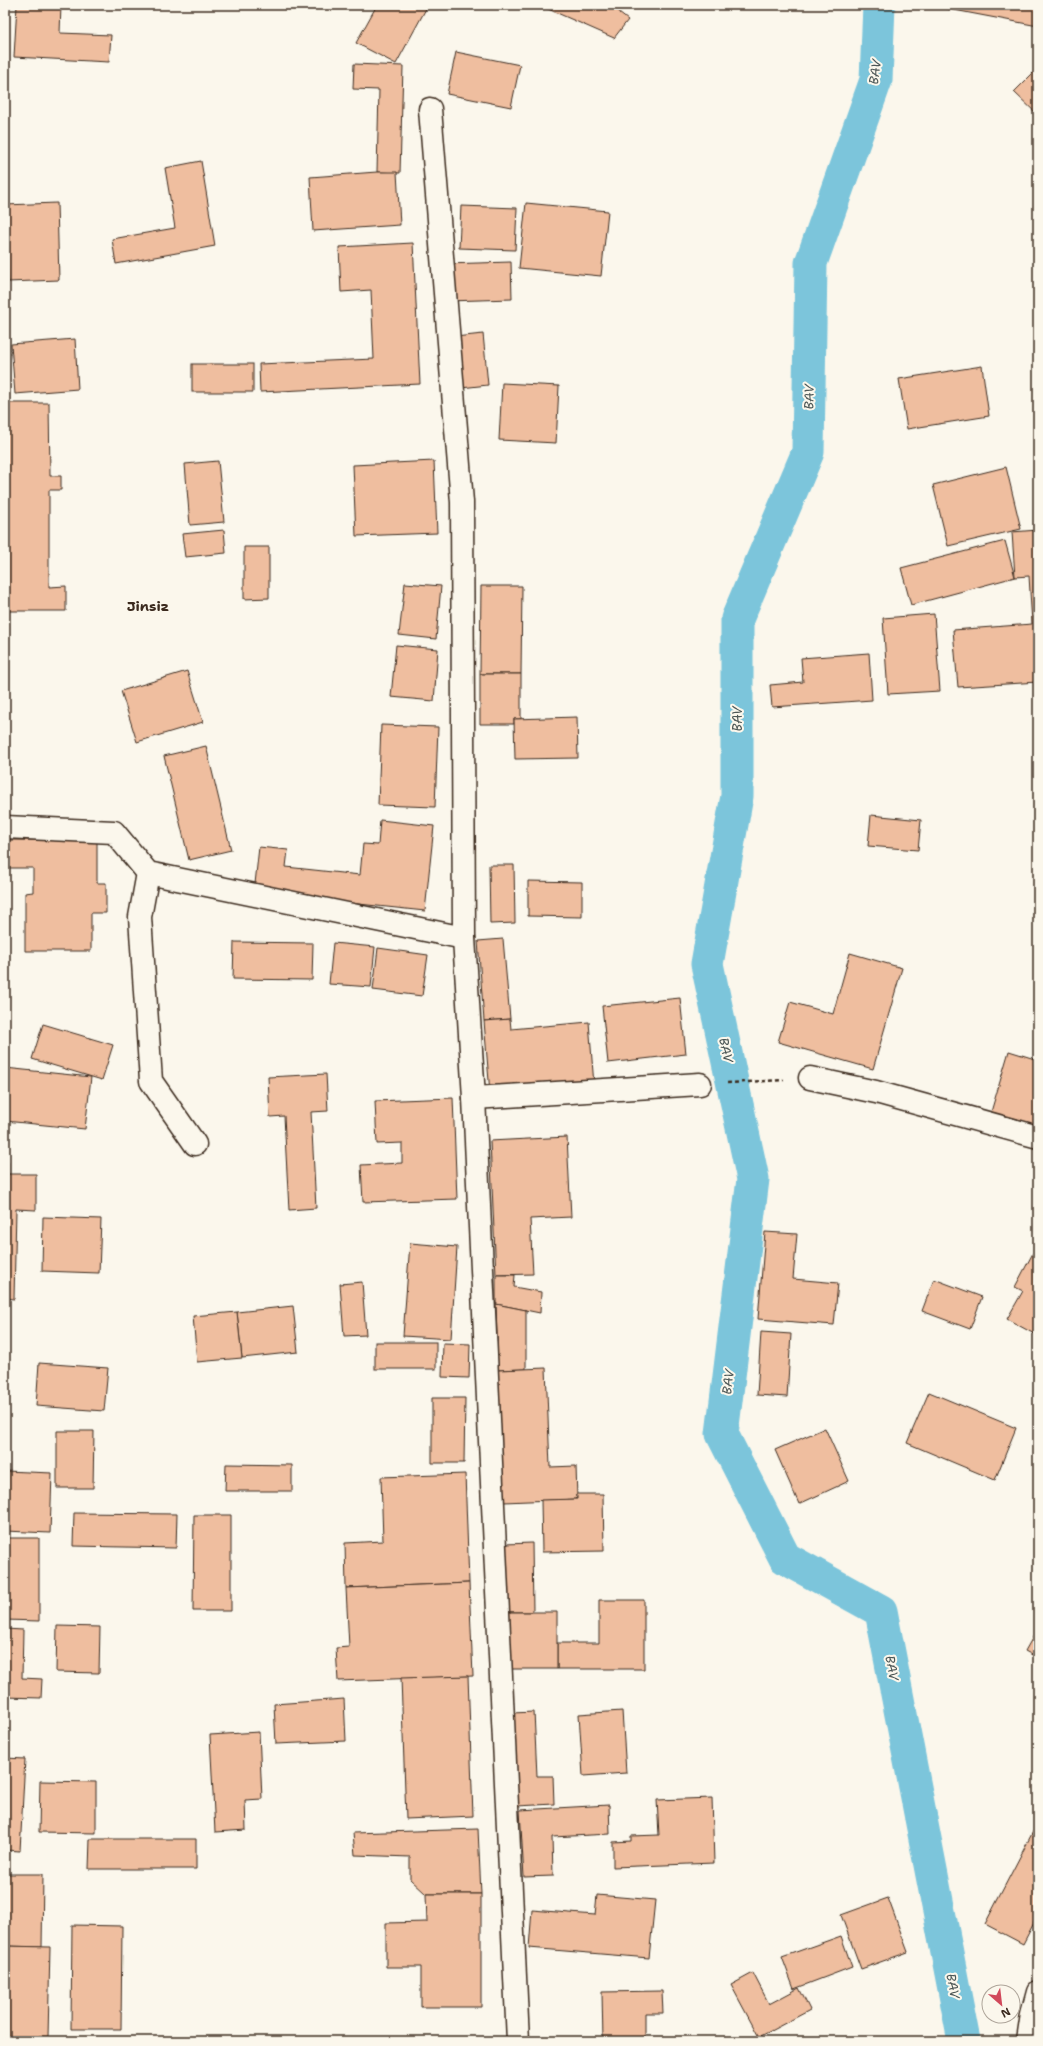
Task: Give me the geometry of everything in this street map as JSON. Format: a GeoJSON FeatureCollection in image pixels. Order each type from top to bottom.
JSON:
{"type":"FeatureCollection","features":[{"type":"Feature","properties":{"kind":"street"},"geometry":{"type":"LineString","coordinates":[[430,109],[462,502],[464,938],[474,1098],[518,2041]]}},
{"type":"Feature","properties":{"kind":"street"},"geometry":{"type":"LineString","coordinates":[[5,827],[114,832],[148,873],[464,938]]}},
{"type":"Feature","properties":{"kind":"street"},"geometry":{"type":"LineString","coordinates":[[148,873],[140,917],[151,1081],[195,1144]]}},
{"type":"Feature","properties":{"kind":"street"},"geometry":{"type":"LineString","coordinates":[[810,1078],[876,1092],[1038,1137]]}},
{"type":"Feature","properties":{"kind":"street"},"geometry":{"type":"LineString","coordinates":[[474,1098],[700,1084]]}},
{"type":"Feature","properties":{"kind":"street"},"geometry":{"type":"LineString","coordinates":[[1028,2041],[1032,2014],[1038,1992]]}},
{"type":"Feature","properties":{"kind":"path"},"geometry":{"type":"LineString","coordinates":[[700,1084],[810,1078]]}},
{"type":"Feature","properties":{"kind":"building"},"geometry":{"type":"Polygon","coordinates":[[[17,5],[61,5],[60,33],[111,35],[109,62],[14,57],[17,5]]]}},
{"type":"Feature","properties":{"kind":"building"},"geometry":{"type":"Polygon","coordinates":[[[377,5],[428,5],[396,64],[356,43],[377,5]]]}},
{"type":"Feature","properties":{"kind":"building"},"geometry":{"type":"Polygon","coordinates":[[[539,5],[619,5],[619,13],[628,20],[614,38],[539,5]]]}},
{"type":"Feature","properties":{"kind":"building"},"geometry":{"type":"Polygon","coordinates":[[[1038,5],[1038,26],[933,6],[1038,5]]]}},
{"type":"Feature","properties":{"kind":"building"},"geometry":{"type":"Polygon","coordinates":[[[456,52],[520,65],[511,107],[447,94],[456,52]]]}},
{"type":"Feature","properties":{"kind":"building"},"geometry":{"type":"Polygon","coordinates":[[[354,64],[403,66],[400,173],[377,172],[379,90],[353,89],[354,64]]]}},
{"type":"Feature","properties":{"kind":"building"},"geometry":{"type":"Polygon","coordinates":[[[1038,68],[1038,115],[1014,92],[1038,68]]]}},
{"type":"Feature","properties":{"kind":"building"},"geometry":{"type":"Polygon","coordinates":[[[201,161],[215,246],[116,264],[112,239],[175,228],[165,168],[201,161]]]}},
{"type":"Feature","properties":{"kind":"building"},"geometry":{"type":"Polygon","coordinates":[[[397,172],[400,225],[313,231],[310,177],[397,172]]]}},
{"type":"Feature","properties":{"kind":"building"},"geometry":{"type":"Polygon","coordinates":[[[57,203],[59,280],[8,282],[5,205],[57,203]]]}},
{"type":"Feature","properties":{"kind":"building"},"geometry":{"type":"Polygon","coordinates":[[[526,203],[608,211],[601,276],[519,268],[526,203]]]}},
{"type":"Feature","properties":{"kind":"building"},"geometry":{"type":"Polygon","coordinates":[[[461,206],[517,208],[515,250],[459,248],[461,206]]]}},
{"type":"Feature","properties":{"kind":"building"},"geometry":{"type":"Polygon","coordinates":[[[413,243],[420,384],[260,392],[259,364],[374,359],[371,290],[341,292],[339,247],[413,243]]]}},
{"type":"Feature","properties":{"kind":"building"},"geometry":{"type":"Polygon","coordinates":[[[511,262],[512,299],[447,301],[445,264],[511,262]]]}},
{"type":"Feature","properties":{"kind":"building"},"geometry":{"type":"Polygon","coordinates":[[[483,334],[488,385],[461,388],[455,337],[483,334]]]}},
{"type":"Feature","properties":{"kind":"building"},"geometry":{"type":"Polygon","coordinates":[[[75,339],[78,389],[15,394],[11,344],[75,339]]]}},
{"type":"Feature","properties":{"kind":"building"},"geometry":{"type":"Polygon","coordinates":[[[192,364],[253,364],[253,392],[192,392],[192,364]]]}},
{"type":"Feature","properties":{"kind":"building"},"geometry":{"type":"Polygon","coordinates":[[[982,366],[989,416],[907,429],[899,379],[982,366]]]}},
{"type":"Feature","properties":{"kind":"building"},"geometry":{"type":"Polygon","coordinates":[[[502,383],[559,386],[556,443],[499,440],[502,383]]]}},
{"type":"Feature","properties":{"kind":"building"},"geometry":{"type":"Polygon","coordinates":[[[5,403],[49,403],[50,476],[61,476],[61,490],[49,490],[49,587],[66,586],[66,611],[5,611],[5,403]]]}},
{"type":"Feature","properties":{"kind":"building"},"geometry":{"type":"Polygon","coordinates":[[[218,461],[224,522],[190,525],[185,464],[218,461]]]}},
{"type":"Feature","properties":{"kind":"building"},"geometry":{"type":"Polygon","coordinates":[[[434,461],[437,533],[356,536],[353,465],[434,461]]]}},
{"type":"Feature","properties":{"kind":"building"},"geometry":{"type":"Polygon","coordinates":[[[1006,467],[1021,529],[948,546],[933,485],[1006,467]]]}},
{"type":"Feature","properties":{"kind":"building"},"geometry":{"type":"Polygon","coordinates":[[[224,530],[226,553],[185,557],[182,534],[224,530]]]}},
{"type":"Feature","properties":{"kind":"building"},"geometry":{"type":"Polygon","coordinates":[[[1038,530],[1038,682],[958,687],[953,630],[1032,624],[1029,576],[1015,577],[1012,532],[1038,530]]]}},
{"type":"Feature","properties":{"kind":"building"},"geometry":{"type":"Polygon","coordinates":[[[1005,541],[1015,577],[911,605],[901,568],[1005,541]]]}},
{"type":"Feature","properties":{"kind":"building"},"geometry":{"type":"Polygon","coordinates":[[[244,547],[269,547],[269,598],[244,599],[244,547]]]}},
{"type":"Feature","properties":{"kind":"building"},"geometry":{"type":"Polygon","coordinates":[[[405,583],[441,586],[436,639],[399,635],[405,583]]]}},
{"type":"Feature","properties":{"kind":"building"},"geometry":{"type":"Polygon","coordinates":[[[481,586],[522,586],[521,674],[480,674],[481,586]]]}},
{"type":"Feature","properties":{"kind":"building"},"geometry":{"type":"Polygon","coordinates":[[[934,614],[940,691],[888,694],[883,618],[934,614]]]}},
{"type":"Feature","properties":{"kind":"building"},"geometry":{"type":"Polygon","coordinates":[[[396,645],[438,649],[434,701],[391,697],[396,645]]]}},
{"type":"Feature","properties":{"kind":"building"},"geometry":{"type":"Polygon","coordinates":[[[869,653],[872,700],[772,707],[770,685],[803,682],[801,658],[869,653]]]}},
{"type":"Feature","properties":{"kind":"building"},"geometry":{"type":"Polygon","coordinates":[[[187,671],[203,722],[137,742],[121,691],[187,671]]]}},
{"type":"Feature","properties":{"kind":"building"},"geometry":{"type":"Polygon","coordinates":[[[480,674],[521,674],[521,719],[514,719],[514,724],[480,724],[480,674]]]}},
{"type":"Feature","properties":{"kind":"building"},"geometry":{"type":"Polygon","coordinates":[[[577,717],[578,758],[515,759],[514,719],[577,717]]]}},
{"type":"Feature","properties":{"kind":"building"},"geometry":{"type":"Polygon","coordinates":[[[381,725],[438,727],[435,807],[378,805],[381,725]]]}},
{"type":"Feature","properties":{"kind":"building"},"geometry":{"type":"Polygon","coordinates":[[[206,746],[231,850],[189,860],[164,756],[206,746]]]}},
{"type":"Feature","properties":{"kind":"building"},"geometry":{"type":"Polygon","coordinates":[[[871,815],[921,820],[918,850],[868,846],[871,815]]]}},
{"type":"Feature","properties":{"kind":"building"},"geometry":{"type":"Polygon","coordinates":[[[380,820],[434,826],[425,911],[254,893],[259,847],[288,850],[286,867],[360,875],[363,844],[378,845],[380,820]]]}},
{"type":"Feature","properties":{"kind":"building"},"geometry":{"type":"Polygon","coordinates":[[[5,840],[97,840],[97,883],[106,883],[106,913],[91,913],[91,951],[25,951],[25,893],[33,892],[33,868],[5,868],[5,840]]]}},
{"type":"Feature","properties":{"kind":"building"},"geometry":{"type":"Polygon","coordinates":[[[489,865],[514,865],[515,923],[490,924],[489,865]]]}},
{"type":"Feature","properties":{"kind":"building"},"geometry":{"type":"Polygon","coordinates":[[[528,881],[582,882],[582,917],[528,916],[528,881]]]}},
{"type":"Feature","properties":{"kind":"building"},"geometry":{"type":"Polygon","coordinates":[[[503,939],[510,1019],[484,1021],[478,941],[503,939]]]}},
{"type":"Feature","properties":{"kind":"building"},"geometry":{"type":"Polygon","coordinates":[[[234,942],[313,943],[312,980],[233,979],[234,942]]]}},
{"type":"Feature","properties":{"kind":"building"},"geometry":{"type":"Polygon","coordinates":[[[333,943],[375,947],[371,987],[329,984],[333,943]]]}},
{"type":"Feature","properties":{"kind":"building"},"geometry":{"type":"Polygon","coordinates":[[[378,948],[428,955],[422,996],[373,990],[378,948]]]}},
{"type":"Feature","properties":{"kind":"building"},"geometry":{"type":"Polygon","coordinates":[[[850,953],[902,968],[873,1069],[778,1042],[790,1002],[833,1014],[850,953]]]}},
{"type":"Feature","properties":{"kind":"building"},"geometry":{"type":"Polygon","coordinates":[[[680,998],[686,1054],[608,1063],[602,1006],[680,998]]]}},
{"type":"Feature","properties":{"kind":"building"},"geometry":{"type":"Polygon","coordinates":[[[510,1019],[511,1029],[589,1022],[594,1085],[490,1093],[484,1021],[510,1019]]]}},
{"type":"Feature","properties":{"kind":"building"},"geometry":{"type":"Polygon","coordinates":[[[43,1024],[113,1045],[102,1080],[32,1059],[43,1024]]]}},
{"type":"Feature","properties":{"kind":"building"},"geometry":{"type":"Polygon","coordinates":[[[1009,1051],[1038,1060],[1038,1126],[991,1112],[1009,1051]]]}},
{"type":"Feature","properties":{"kind":"building"},"geometry":{"type":"Polygon","coordinates":[[[5,1068],[91,1077],[85,1129],[5,1121],[5,1068]]]}},
{"type":"Feature","properties":{"kind":"building"},"geometry":{"type":"Polygon","coordinates":[[[326,1074],[328,1111],[311,1112],[316,1208],[289,1210],[284,1116],[270,1117],[268,1077],[326,1074]]]}},
{"type":"Feature","properties":{"kind":"building"},"geometry":{"type":"Polygon","coordinates":[[[453,1098],[457,1199],[363,1202],[361,1165],[402,1163],[402,1143],[377,1144],[375,1101],[453,1098]]]}},
{"type":"Feature","properties":{"kind":"building"},"geometry":{"type":"Polygon","coordinates":[[[567,1137],[571,1217],[530,1219],[533,1274],[496,1275],[490,1141],[567,1137]]]}},
{"type":"Feature","properties":{"kind":"building"},"geometry":{"type":"Polygon","coordinates":[[[5,1162],[8,1162],[8,1174],[36,1174],[36,1210],[16,1209],[14,1299],[5,1298],[5,1162]]]}},
{"type":"Feature","properties":{"kind":"building"},"geometry":{"type":"Polygon","coordinates":[[[43,1217],[101,1219],[99,1273],[42,1271],[43,1217]]]}},
{"type":"Feature","properties":{"kind":"building"},"geometry":{"type":"Polygon","coordinates":[[[765,1232],[797,1234],[793,1279],[838,1283],[834,1325],[758,1319],[765,1232]]]}},
{"type":"Feature","properties":{"kind":"building"},"geometry":{"type":"Polygon","coordinates":[[[410,1243],[457,1247],[451,1339],[403,1336],[410,1243]]]}},
{"type":"Feature","properties":{"kind":"building"},"geometry":{"type":"Polygon","coordinates":[[[1033,1253],[1038,1256],[1038,1336],[1007,1319],[1023,1291],[1015,1287],[1033,1253]]]}},
{"type":"Feature","properties":{"kind":"building"},"geometry":{"type":"Polygon","coordinates":[[[496,1275],[515,1275],[514,1287],[541,1292],[540,1313],[496,1304],[496,1275]]]}},
{"type":"Feature","properties":{"kind":"building"},"geometry":{"type":"Polygon","coordinates":[[[934,1279],[982,1297],[970,1329],[922,1311],[934,1279]]]}},
{"type":"Feature","properties":{"kind":"building"},"geometry":{"type":"Polygon","coordinates":[[[362,1282],[366,1335],[344,1336],[340,1284],[362,1282]]]}},
{"type":"Feature","properties":{"kind":"building"},"geometry":{"type":"Polygon","coordinates":[[[496,1304],[526,1310],[526,1369],[498,1370],[496,1304]]]}},
{"type":"Feature","properties":{"kind":"building"},"geometry":{"type":"Polygon","coordinates":[[[293,1306],[298,1352],[242,1358],[237,1312],[293,1306]]]}},
{"type":"Feature","properties":{"kind":"building"},"geometry":{"type":"Polygon","coordinates":[[[237,1312],[242,1358],[197,1362],[193,1316],[237,1312]]]}},
{"type":"Feature","properties":{"kind":"building"},"geometry":{"type":"Polygon","coordinates":[[[761,1332],[791,1334],[787,1397],[757,1395],[761,1332]]]}},
{"type":"Feature","properties":{"kind":"building"},"geometry":{"type":"Polygon","coordinates":[[[375,1342],[436,1342],[436,1369],[375,1369],[375,1342]]]}},
{"type":"Feature","properties":{"kind":"building"},"geometry":{"type":"Polygon","coordinates":[[[443,1343],[470,1344],[469,1378],[442,1377],[443,1343]]]}},
{"type":"Feature","properties":{"kind":"building"},"geometry":{"type":"Polygon","coordinates":[[[39,1363],[108,1368],[104,1411],[36,1406],[39,1363]]]}},
{"type":"Feature","properties":{"kind":"building"},"geometry":{"type":"Polygon","coordinates":[[[546,1368],[550,1467],[576,1466],[577,1499],[504,1502],[498,1370],[546,1368]]]}},
{"type":"Feature","properties":{"kind":"building"},"geometry":{"type":"Polygon","coordinates":[[[929,1392],[1016,1428],[995,1480],[907,1443],[929,1392]]]}},
{"type":"Feature","properties":{"kind":"building"},"geometry":{"type":"Polygon","coordinates":[[[432,1398],[465,1398],[464,1463],[432,1463],[432,1398]]]}},
{"type":"Feature","properties":{"kind":"building"},"geometry":{"type":"Polygon","coordinates":[[[825,1428],[849,1481],[799,1504],[775,1450],[825,1428]]]}},
{"type":"Feature","properties":{"kind":"building"},"geometry":{"type":"Polygon","coordinates":[[[57,1431],[94,1431],[93,1488],[57,1488],[57,1431]]]}},
{"type":"Feature","properties":{"kind":"building"},"geometry":{"type":"Polygon","coordinates":[[[226,1464],[292,1465],[292,1491],[225,1491],[226,1464]]]}},
{"type":"Feature","properties":{"kind":"building"},"geometry":{"type":"Polygon","coordinates":[[[5,1471],[52,1473],[50,1533],[5,1531],[5,1471]]]}},
{"type":"Feature","properties":{"kind":"building"},"geometry":{"type":"Polygon","coordinates":[[[465,1474],[469,1583],[346,1588],[345,1543],[383,1541],[381,1477],[465,1474]]]}},
{"type":"Feature","properties":{"kind":"building"},"geometry":{"type":"Polygon","coordinates":[[[577,1494],[603,1494],[604,1551],[542,1552],[541,1500],[577,1499],[577,1494]]]}},
{"type":"Feature","properties":{"kind":"building"},"geometry":{"type":"Polygon","coordinates":[[[74,1513],[177,1514],[176,1548],[73,1546],[74,1513]]]}},
{"type":"Feature","properties":{"kind":"building"},"geometry":{"type":"Polygon","coordinates":[[[194,1515],[231,1515],[231,1611],[193,1611],[194,1515]]]}},
{"type":"Feature","properties":{"kind":"building"},"geometry":{"type":"Polygon","coordinates":[[[5,1538],[39,1538],[39,1621],[5,1620],[5,1538]]]}},
{"type":"Feature","properties":{"kind":"building"},"geometry":{"type":"Polygon","coordinates":[[[532,1543],[533,1612],[507,1612],[505,1544],[532,1543]]]}},
{"type":"Feature","properties":{"kind":"building"},"geometry":{"type":"Polygon","coordinates":[[[469,1583],[473,1676],[338,1681],[336,1648],[349,1647],[346,1588],[469,1583]]]}},
{"type":"Feature","properties":{"kind":"building"},"geometry":{"type":"Polygon","coordinates":[[[599,1600],[644,1600],[644,1669],[557,1669],[557,1643],[599,1643],[599,1600]]]}},
{"type":"Feature","properties":{"kind":"building"},"geometry":{"type":"Polygon","coordinates":[[[507,1612],[557,1612],[557,1669],[504,1669],[507,1612]]]}},
{"type":"Feature","properties":{"kind":"building"},"geometry":{"type":"Polygon","coordinates":[[[57,1626],[100,1627],[99,1673],[56,1672],[57,1626]]]}},
{"type":"Feature","properties":{"kind":"building"},"geometry":{"type":"Polygon","coordinates":[[[1038,1628],[1038,1658],[1025,1651],[1038,1628]]]}},
{"type":"Feature","properties":{"kind":"building"},"geometry":{"type":"Polygon","coordinates":[[[5,1629],[23,1630],[22,1678],[42,1679],[41,1698],[5,1697],[5,1629]]]}},
{"type":"Feature","properties":{"kind":"building"},"geometry":{"type":"Polygon","coordinates":[[[468,1676],[473,1816],[406,1819],[401,1678],[468,1676]]]}},
{"type":"Feature","properties":{"kind":"building"},"geometry":{"type":"Polygon","coordinates":[[[344,1699],[346,1741],[276,1744],[274,1704],[344,1699]]]}},
{"type":"Feature","properties":{"kind":"building"},"geometry":{"type":"Polygon","coordinates":[[[622,1711],[626,1773],[583,1776],[579,1714],[622,1711]]]}},
{"type":"Feature","properties":{"kind":"building"},"geometry":{"type":"Polygon","coordinates":[[[534,1712],[537,1776],[553,1776],[554,1804],[517,1806],[512,1713],[534,1712]]]}},
{"type":"Feature","properties":{"kind":"building"},"geometry":{"type":"Polygon","coordinates":[[[259,1732],[262,1799],[245,1800],[246,1830],[215,1832],[210,1735],[259,1732]]]}},
{"type":"Feature","properties":{"kind":"building"},"geometry":{"type":"Polygon","coordinates":[[[5,1758],[25,1759],[20,1851],[5,1850],[5,1758]]]}},
{"type":"Feature","properties":{"kind":"building"},"geometry":{"type":"Polygon","coordinates":[[[40,1781],[96,1782],[96,1833],[39,1832],[40,1781]]]}},
{"type":"Feature","properties":{"kind":"building"},"geometry":{"type":"Polygon","coordinates":[[[712,1798],[714,1863],[613,1867],[613,1842],[631,1841],[631,1836],[659,1835],[657,1800],[712,1798]]]}},
{"type":"Feature","properties":{"kind":"building"},"geometry":{"type":"Polygon","coordinates":[[[609,1805],[610,1834],[552,1837],[553,1876],[524,1877],[520,1810],[609,1805]]]}},
{"type":"Feature","properties":{"kind":"building"},"geometry":{"type":"Polygon","coordinates":[[[1038,1822],[1038,1915],[1023,1944],[985,1924],[1038,1822]]]}},
{"type":"Feature","properties":{"kind":"building"},"geometry":{"type":"Polygon","coordinates":[[[478,1829],[481,1894],[426,1894],[410,1879],[410,1857],[355,1855],[353,1833],[478,1829]]]}},
{"type":"Feature","properties":{"kind":"building"},"geometry":{"type":"Polygon","coordinates":[[[90,1839],[196,1839],[196,1869],[89,1869],[90,1839]]]}},
{"type":"Feature","properties":{"kind":"building"},"geometry":{"type":"Polygon","coordinates":[[[5,1874],[43,1874],[42,1947],[5,1946],[5,1874]]]}},
{"type":"Feature","properties":{"kind":"building"},"geometry":{"type":"Polygon","coordinates":[[[426,1894],[481,1894],[481,2007],[421,2007],[421,1967],[386,1967],[386,1923],[427,1922],[426,1894]]]}},
{"type":"Feature","properties":{"kind":"building"},"geometry":{"type":"Polygon","coordinates":[[[597,1895],[655,1900],[649,1958],[529,1948],[532,1910],[595,1915],[597,1895]]]}},
{"type":"Feature","properties":{"kind":"building"},"geometry":{"type":"Polygon","coordinates":[[[888,1898],[908,1952],[861,1969],[841,1915],[888,1898]]]}},
{"type":"Feature","properties":{"kind":"building"},"geometry":{"type":"Polygon","coordinates":[[[72,1925],[122,1926],[121,2029],[71,2029],[72,1925]]]}},
{"type":"Feature","properties":{"kind":"building"},"geometry":{"type":"Polygon","coordinates":[[[841,1936],[852,1967],[794,1989],[782,1957],[841,1936]]]}},
{"type":"Feature","properties":{"kind":"building"},"geometry":{"type":"Polygon","coordinates":[[[5,1946],[50,1947],[48,2037],[5,2037],[5,1946]]]}},
{"type":"Feature","properties":{"kind":"building"},"geometry":{"type":"Polygon","coordinates":[[[753,1973],[769,2004],[799,1988],[810,2010],[759,2037],[731,1985],[753,1973]]]}},
{"type":"Feature","properties":{"kind":"building"},"geometry":{"type":"Polygon","coordinates":[[[662,1991],[663,2013],[645,2013],[645,2041],[603,2041],[602,1992],[662,1991]]]}},
{"type":"Feature","properties":{"kind":"waterway","name":"BAV"},"geometry":{"type":"LineString","coordinates":[[879,5],[876,80],[811,263],[808,452],[737,619],[737,796],[707,964],[753,1179],[722,1434],[785,1558],[881,1611],[964,2041]]}},
{"type":"Feature","properties":{"kind":"district","name":"Jinsiz"},"geometry":{"type":"Point","coordinates":[148,606]}}]}
